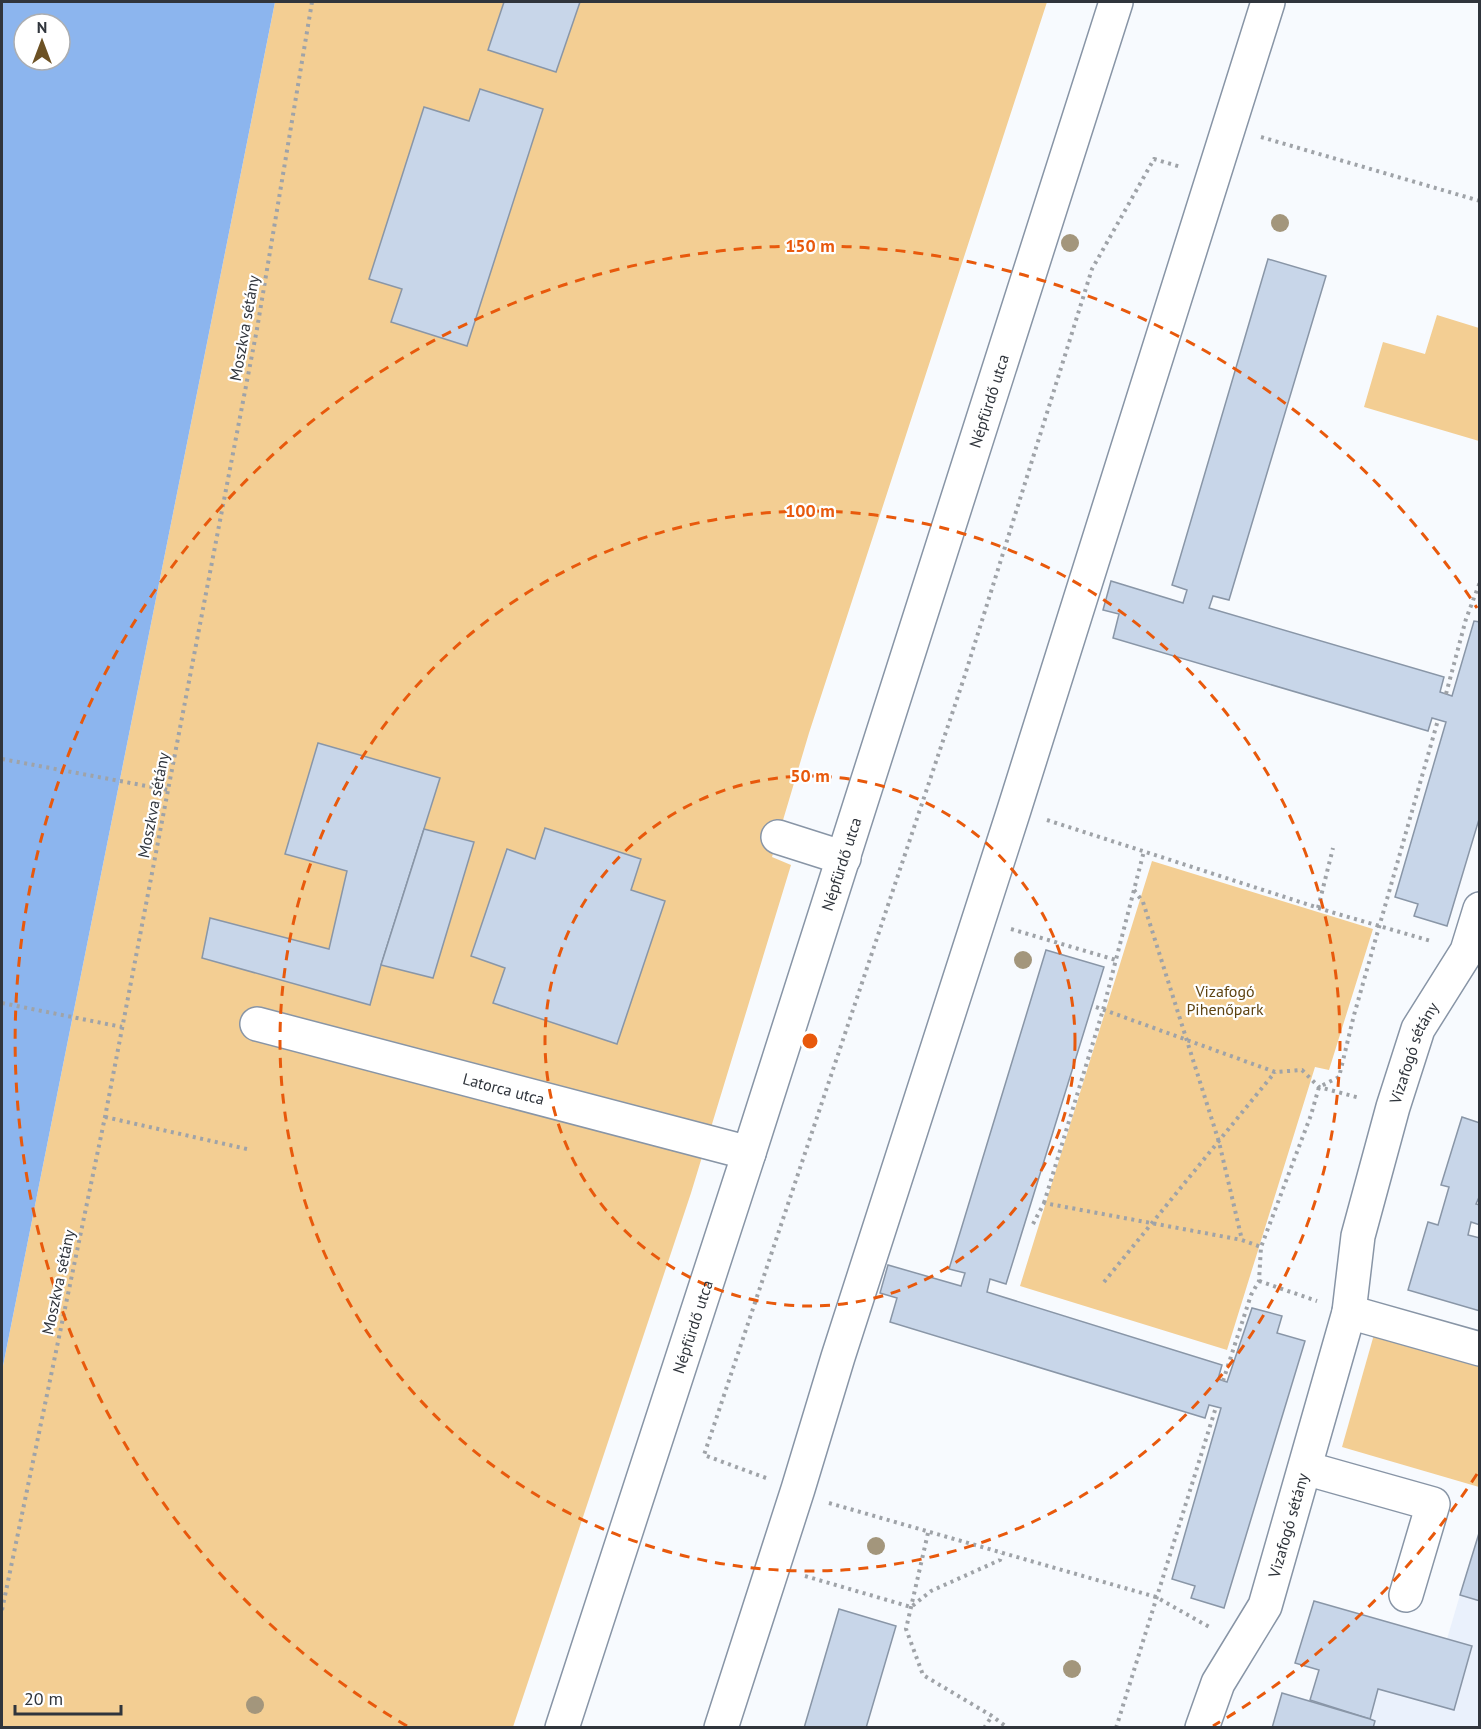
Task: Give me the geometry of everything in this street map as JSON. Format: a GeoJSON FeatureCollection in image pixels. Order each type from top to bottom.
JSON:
{"type":"FeatureCollection","features":[{"type":"Feature","properties":{"kind":"street","name":"Népfürdő utca"},"geometry":{"type":"LineString","coordinates":[[562,1728],[844,858],[1116,2]]}},
{"type":"Feature","properties":{"kind":"street"},"geometry":{"type":"LineString","coordinates":[[722,1728],[1268,2]]}},
{"type":"Feature","properties":{"kind":"street"},"geometry":{"type":"LineString","coordinates":[[778,837],[844,858]]}},
{"type":"Feature","properties":{"kind":"street","name":"Vizafogó sétány"},"geometry":{"type":"LineString","coordinates":[[1202,1728],[1218,1683],[1265,1606],[1349,1312],[1358,1236],[1393,1107],[1418,1029],[1467,951],[1479,909]]}},
{"type":"Feature","properties":{"kind":"street","name":"Latorca utca"},"geometry":{"type":"LineString","coordinates":[[257,1024],[749,1153]]}},
{"type":"Feature","properties":{"kind":"street"},"geometry":{"type":"LineString","coordinates":[[1349,1312],[1479,1349]]}},
{"type":"Feature","properties":{"kind":"street"},"geometry":{"type":"LineString","coordinates":[[1305,1468],[1433,1504],[1406,1595]]}},
{"type":"Feature","properties":{"kind":"path","name":"Moszkva sétány"},"geometry":{"type":"LineString","coordinates":[[2,1610],[105,1117],[257,329],[312,2]]}},
{"type":"Feature","properties":{"kind":"path"},"geometry":{"type":"LineString","coordinates":[[1229,127],[1479,201]]}},
{"type":"Feature","properties":{"kind":"path"},"geometry":{"type":"LineString","coordinates":[[1214,175],[1154,159],[1092,269],[964,678],[704,1455],[797,1491],[928,1533],[1156,1597],[1241,1645]]}},
{"type":"Feature","properties":{"kind":"path"},"geometry":{"type":"LineString","coordinates":[[1446,694],[1466,619],[1479,582]]}},
{"type":"Feature","properties":{"kind":"path"},"geometry":{"type":"LineString","coordinates":[[1223,1381],[1251,1295],[1258,1281],[1261,1247],[1311,1115],[1319,1087],[1340,1077],[1354,1015],[1438,720]]}},
{"type":"Feature","properties":{"kind":"path"},"geometry":{"type":"LineString","coordinates":[[2,759],[168,790]]}},
{"type":"Feature","properties":{"kind":"path"},"geometry":{"type":"LineString","coordinates":[[1014,810],[1379,927],[1467,951]]}},
{"type":"Feature","properties":{"kind":"path"},"geometry":{"type":"LineString","coordinates":[[1318,908],[1333,848]]}},
{"type":"Feature","properties":{"kind":"path"},"geometry":{"type":"LineString","coordinates":[[1033,1224],[1044,1203],[1103,1010],[1144,851]]}},
{"type":"Feature","properties":{"kind":"path"},"geometry":{"type":"LineString","coordinates":[[1134,890],[1143,902],[1220,1142],[1242,1240]]}},
{"type":"Feature","properties":{"kind":"path"},"geometry":{"type":"LineString","coordinates":[[979,920],[1116,960]]}},
{"type":"Feature","properties":{"kind":"path"},"geometry":{"type":"LineString","coordinates":[[2,1003],[122,1027]]}},
{"type":"Feature","properties":{"kind":"path"},"geometry":{"type":"LineString","coordinates":[[1096,1007],[1275,1072],[1302,1070],[1319,1087],[1393,1107]]}},
{"type":"Feature","properties":{"kind":"path"},"geometry":{"type":"LineString","coordinates":[[1104,1282],[1275,1072]]}},
{"type":"Feature","properties":{"kind":"path"},"geometry":{"type":"LineString","coordinates":[[105,1117],[247,1149]]}},
{"type":"Feature","properties":{"kind":"path"},"geometry":{"type":"LineString","coordinates":[[1044,1203],[1242,1240],[1261,1247]]}},
{"type":"Feature","properties":{"kind":"path"},"geometry":{"type":"LineString","coordinates":[[1258,1281],[1349,1312]]}},
{"type":"Feature","properties":{"kind":"path"},"geometry":{"type":"LineString","coordinates":[[1116,1728],[1216,1407]]}},
{"type":"Feature","properties":{"kind":"path"},"geometry":{"type":"LineString","coordinates":[[928,1533],[906,1629],[923,1675],[1008,1728]]}},
{"type":"Feature","properties":{"kind":"path"},"geometry":{"type":"LineString","coordinates":[[911,1607],[931,1592],[1000,1560],[1002,1554]]}},
{"type":"Feature","properties":{"kind":"path"},"geometry":{"type":"LineString","coordinates":[[773,1566],[911,1607]]}},
{"type":"Feature","properties":{"kind":"path"},"geometry":{"type":"LineString","coordinates":[[984,1728],[992,1716]]}},
{"type":"Feature","properties":{"kind":"shaded area"},"geometry":{"type":"Polygon","coordinates":[[[1479,1530],[1479,1727],[1272,1728],[1282,1693],[1310,1700],[1319,1670],[1295,1663],[1314,1601],[1447,1639],[1479,1530]]]}},
{"type":"Feature","properties":{"kind":"green space"},"geometry":{"type":"Polygon","coordinates":[[[275,2],[1047,2],[809,733],[772,857],[791,865],[691,1193],[513,1727],[2,1728],[2,1371],[275,2]]]}},
{"type":"Feature","properties":{"kind":"green space"},"geometry":{"type":"Polygon","coordinates":[[[1437,315],[1479,328],[1479,441],[1364,407],[1383,342],[1425,354],[1437,315]]]}},
{"type":"Feature","properties":{"kind":"green space","name":"Vizafogó Pihenőpark"},"geometry":{"type":"Polygon","coordinates":[[[1152,861],[1373,929],[1329,1070],[1315,1067],[1227,1350],[1020,1286],[1152,861]]]}},
{"type":"Feature","properties":{"kind":"green space"},"geometry":{"type":"Polygon","coordinates":[[[1375,1331],[1479,1362],[1479,1487],[1342,1447],[1375,1331]]]}},
{"type":"Feature","properties":{"kind":"water"},"geometry":{"type":"Polygon","coordinates":[[[2,2],[275,2],[2,1371],[2,2]]]}},
{"type":"Feature","properties":{"kind":"building"},"geometry":{"type":"Polygon","coordinates":[[[504,2],[580,2],[556,72],[488,50],[504,2]]]}},
{"type":"Feature","properties":{"kind":"building"},"geometry":{"type":"Polygon","coordinates":[[[480,89],[543,109],[467,346],[391,322],[402,289],[369,279],[424,107],[469,121],[480,89]]]}},
{"type":"Feature","properties":{"kind":"building"},"geometry":{"type":"Polygon","coordinates":[[[1268,259],[1326,276],[1229,600],[1213,596],[1209,608],[1444,677],[1440,692],[1452,696],[1474,621],[1480,622],[1480,816],[1447,926],[1414,916],[1418,904],[1395,897],[1446,722],[1432,718],[1428,731],[1113,638],[1119,614],[1103,610],[1111,581],[1183,603],[1187,590],[1172,585],[1268,259]]]}},
{"type":"Feature","properties":{"kind":"building"},"geometry":{"type":"Polygon","coordinates":[[[318,743],[440,778],[370,1005],[202,958],[210,918],[329,949],[347,871],[285,854],[318,743]]]}},
{"type":"Feature","properties":{"kind":"building"},"geometry":{"type":"Polygon","coordinates":[[[545,828],[641,859],[631,890],[665,901],[617,1044],[493,1003],[505,968],[471,956],[507,849],[535,859],[545,828]]]}},
{"type":"Feature","properties":{"kind":"building"},"geometry":{"type":"Polygon","coordinates":[[[424,829],[474,842],[433,978],[381,965],[424,829]]]}},
{"type":"Feature","properties":{"kind":"building"},"geometry":{"type":"Polygon","coordinates":[[[1046,950],[1104,967],[1006,1284],[990,1279],[987,1292],[1222,1365],[1218,1379],[1227,1382],[1252,1308],[1282,1316],[1277,1333],[1305,1341],[1224,1608],[1191,1598],[1195,1586],[1172,1579],[1221,1408],[1209,1405],[1205,1418],[890,1322],[897,1298],[880,1293],[888,1265],[961,1286],[965,1273],[949,1269],[1046,950]]]}},
{"type":"Feature","properties":{"kind":"building"},"geometry":{"type":"Polygon","coordinates":[[[1462,1117],[1480,1123],[1480,1195],[1476,1204],[1480,1205],[1480,1225],[1471,1222],[1468,1235],[1480,1238],[1480,1311],[1408,1290],[1428,1222],[1438,1225],[1449,1187],[1441,1185],[1462,1117]]]}},
{"type":"Feature","properties":{"kind":"building"},"geometry":{"type":"Polygon","coordinates":[[[1480,1530],[1480,1601],[1460,1595],[1480,1530]]]}},
{"type":"Feature","properties":{"kind":"building"},"geometry":{"type":"Polygon","coordinates":[[[1314,1601],[1472,1646],[1454,1710],[1378,1689],[1370,1719],[1310,1700],[1319,1670],[1295,1663],[1314,1601]]]}},
{"type":"Feature","properties":{"kind":"building"},"geometry":{"type":"Polygon","coordinates":[[[839,1609],[896,1626],[866,1728],[804,1728],[839,1609]]]}},
{"type":"Feature","properties":{"kind":"building"},"geometry":{"type":"Polygon","coordinates":[[[1282,1693],[1370,1719],[1375,1721],[1373,1728],[1272,1728],[1282,1693]]]}}]}
